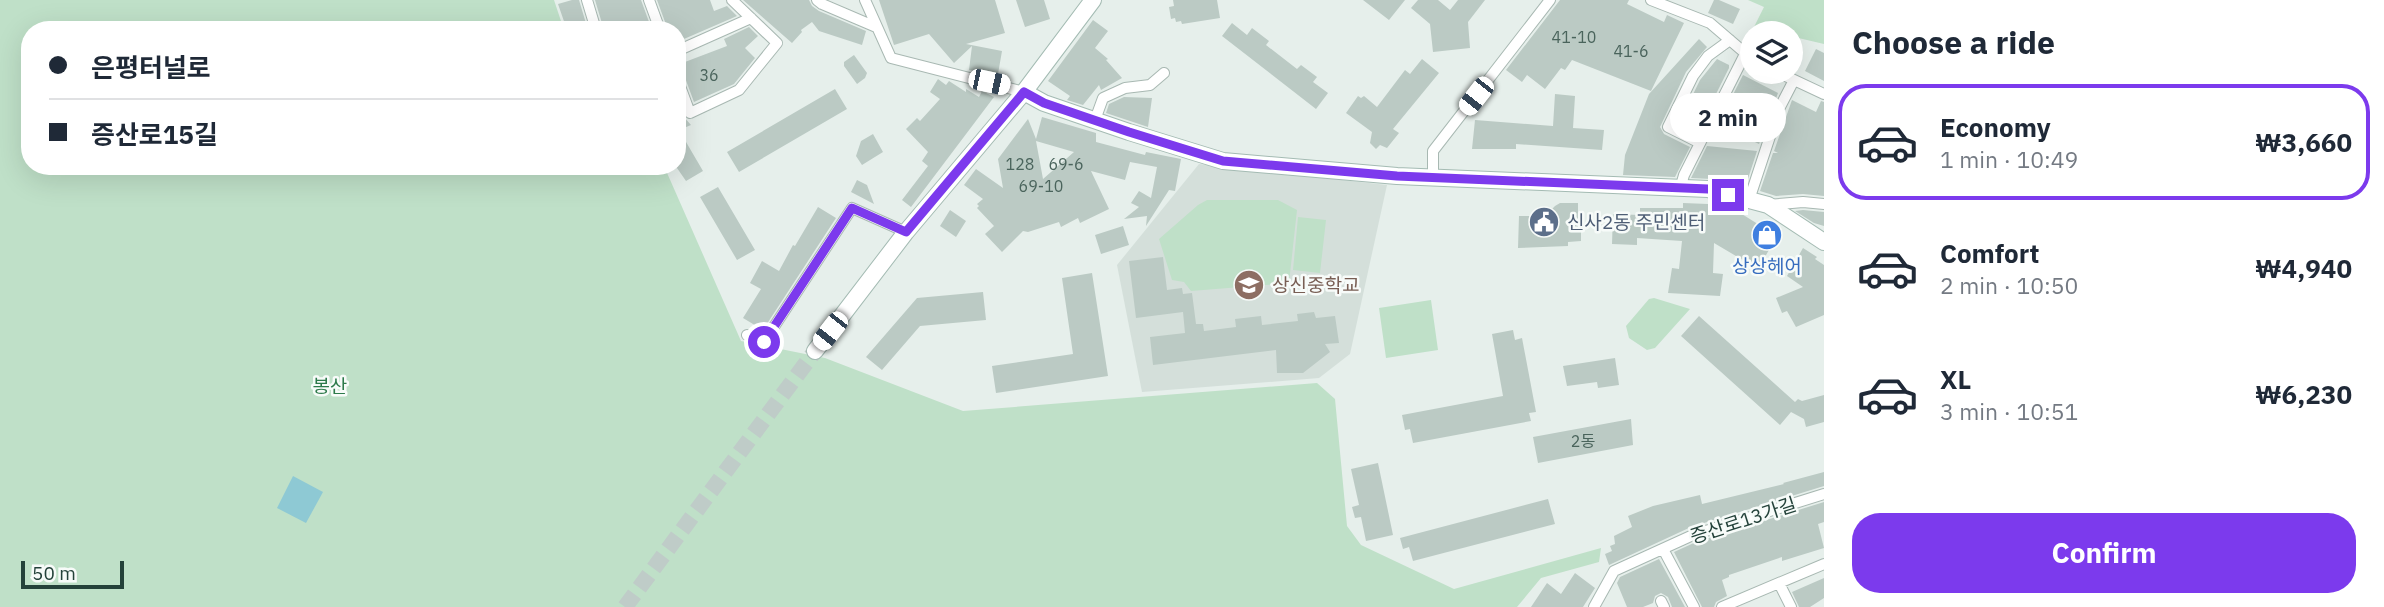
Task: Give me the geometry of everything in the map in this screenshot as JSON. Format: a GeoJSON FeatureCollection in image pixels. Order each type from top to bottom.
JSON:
{"type":"FeatureCollection","features":[{"type":"Feature","properties":{"kind":"main road"},"geometry":{"type":"LineString","coordinates":[[814,351],[906,232],[1024,92],[1093,0]]}},
{"type":"Feature","properties":{"kind":"main road"},"geometry":{"type":"LineString","coordinates":[[1024,92],[1044,103],[1223,161],[1397,176],[1708,189],[1768,205],[1824,242]]}},
{"type":"Feature","properties":{"kind":"street"},"geometry":{"type":"LineString","coordinates":[[587,0],[593,21]]}},
{"type":"Feature","properties":{"kind":"street"},"geometry":{"type":"LineString","coordinates":[[649,0],[656,21]]}},
{"type":"Feature","properties":{"kind":"street"},"geometry":{"type":"LineString","coordinates":[[686,102],[690,113],[739,90],[777,43],[732,0]]}},
{"type":"Feature","properties":{"kind":"street"},"geometry":{"type":"LineString","coordinates":[[817,0],[876,27]]}},
{"type":"Feature","properties":{"kind":"street"},"geometry":{"type":"LineString","coordinates":[[865,0],[891,58],[1024,92]]}},
{"type":"Feature","properties":{"kind":"street"},"geometry":{"type":"LineString","coordinates":[[1433,176],[1433,151],[1550,0]]}},
{"type":"Feature","properties":{"kind":"street"},"geometry":{"type":"LineString","coordinates":[[1651,0],[1710,23],[1740,49]]}},
{"type":"Feature","properties":{"kind":"street"},"geometry":{"type":"LineString","coordinates":[[686,47],[751,18]]}},
{"type":"Feature","properties":{"kind":"street"},"geometry":{"type":"LineString","coordinates":[[1700,143],[1668,127],[1693,76],[1707,56],[1730,40]]}},
{"type":"Feature","properties":{"kind":"street"},"geometry":{"type":"LineString","coordinates":[[1679,188],[1700,143],[1740,71]]}},
{"type":"Feature","properties":{"kind":"street"},"geometry":{"type":"LineString","coordinates":[[1095,120],[1103,98],[1125,88],[1150,85],[1164,74]]}},
{"type":"Feature","properties":{"kind":"street"},"geometry":{"type":"LineString","coordinates":[[1749,200],[1779,109],[1792,84]]}},
{"type":"Feature","properties":{"kind":"street"},"geometry":{"type":"LineString","coordinates":[[1803,84],[1824,94]]}},
{"type":"Feature","properties":{"kind":"street"},"geometry":{"type":"LineString","coordinates":[[1768,205],[1803,202],[1824,204]]}},
{"type":"Feature","properties":{"kind":"street"},"geometry":{"type":"LineString","coordinates":[[747,335],[764,342],[852,208],[906,232]]}},
{"type":"Feature","properties":{"kind":"street","name":"증산로13가길"},"geometry":{"type":"LineString","coordinates":[[1596,606],[1614,571],[1693,535],[1824,494]]}},
{"type":"Feature","properties":{"kind":"street","name":"증산로13가길"},"geometry":{"type":"LineString","coordinates":[[1663,549],[1694,607]]}},
{"type":"Feature","properties":{"kind":"street"},"geometry":{"type":"LineString","coordinates":[[1722,607],[1824,564]]}},
{"type":"Feature","properties":{"kind":"street"},"geometry":{"type":"LineString","coordinates":[[1779,583],[1791,607]]}},
{"type":"Feature","properties":{"kind":"shaded area","name":"상신중학교"},"geometry":{"type":"Polygon","coordinates":[[[1199,164],[1387,185],[1350,354],[1319,378],[1142,392],[1117,265],[1199,164]]]}},
{"type":"Feature","properties":{"kind":"green space","name":"봉산"},"geometry":{"type":"Polygon","coordinates":[[[0,0],[554,0],[561,21],[21,21],[21,175],[668,175],[741,341],[825,358],[963,411],[1317,383],[1335,399],[1347,526],[1361,545],[1454,589],[1601,548],[1599,562],[1541,578],[1517,607],[0,607],[0,0]]]}},
{"type":"Feature","properties":{"kind":"green space"},"geometry":{"type":"Polygon","coordinates":[[[1748,0],[1824,0],[1824,44],[1803,39],[1803,21],[1757,21],[1764,7],[1748,0]]]}},
{"type":"Feature","properties":{"kind":"green space"},"geometry":{"type":"Polygon","coordinates":[[[1207,200],[1278,200],[1297,210],[1289,283],[1191,291],[1184,282],[1172,280],[1159,239],[1207,200]]]}},
{"type":"Feature","properties":{"kind":"green space"},"geometry":{"type":"Polygon","coordinates":[[[1298,217],[1326,220],[1320,273],[1293,270],[1298,217]]]}},
{"type":"Feature","properties":{"kind":"green space"},"geometry":{"type":"Polygon","coordinates":[[[1654,298],[1690,309],[1655,348],[1647,350],[1629,338],[1626,326],[1649,299],[1654,298]]]}},
{"type":"Feature","properties":{"kind":"green space"},"geometry":{"type":"Polygon","coordinates":[[[1431,300],[1438,350],[1386,358],[1379,308],[1431,300]]]}},
{"type":"Feature","properties":{"kind":"water"},"geometry":{"type":"Polygon","coordinates":[[[293,476],[323,492],[306,523],[277,508],[293,476]]]}},
{"type":"Feature","properties":{"kind":"building"},"geometry":{"type":"Polygon","coordinates":[[[579,0],[585,21],[564,21],[558,4],[579,0]]]}},
{"type":"Feature","properties":{"kind":"building"},"geometry":{"type":"Polygon","coordinates":[[[595,0],[641,0],[649,21],[601,21],[595,0]]]}},
{"type":"Feature","properties":{"kind":"building"},"geometry":{"type":"Polygon","coordinates":[[[657,0],[710,0],[714,11],[727,6],[737,16],[686,38],[686,21],[665,21],[657,0]]]}},
{"type":"Feature","properties":{"kind":"building"},"geometry":{"type":"Polygon","coordinates":[[[743,0],[809,0],[819,11],[866,31],[862,45],[819,31],[812,22],[801,30],[792,43],[743,0]]]}},
{"type":"Feature","properties":{"kind":"building"},"geometry":{"type":"Polygon","coordinates":[[[879,0],[995,0],[1005,33],[966,44],[1002,51],[998,74],[969,70],[972,46],[954,63],[929,34],[894,45],[879,0]]]}},
{"type":"Feature","properties":{"kind":"building"},"geometry":{"type":"Polygon","coordinates":[[[1016,0],[1044,0],[1050,19],[1025,27],[1016,0]]]}},
{"type":"Feature","properties":{"kind":"building"},"geometry":{"type":"Polygon","coordinates":[[[1173,0],[1217,0],[1220,18],[1182,24],[1181,21],[1176,22],[1175,18],[1171,19],[1169,7],[1174,6],[1173,0]]]}},
{"type":"Feature","properties":{"kind":"building"},"geometry":{"type":"Polygon","coordinates":[[[1363,0],[1405,0],[1389,20],[1363,0]]]}},
{"type":"Feature","properties":{"kind":"building"},"geometry":{"type":"Polygon","coordinates":[[[1418,0],[1438,0],[1450,10],[1458,0],[1485,0],[1468,22],[1470,48],[1433,52],[1430,24],[1411,8],[1418,0]]]}},
{"type":"Feature","properties":{"kind":"building"},"geometry":{"type":"Polygon","coordinates":[[[1560,0],[1629,0],[1627,4],[1664,22],[1667,15],[1684,23],[1651,91],[1572,60],[1565,70],[1561,68],[1545,89],[1527,75],[1522,82],[1506,70],[1560,0]]]}},
{"type":"Feature","properties":{"kind":"building"},"geometry":{"type":"Polygon","coordinates":[[[1714,0],[1740,9],[1733,24],[1708,13],[1714,0]]]}},
{"type":"Feature","properties":{"kind":"building"},"geometry":{"type":"Polygon","coordinates":[[[1093,20],[1108,31],[1095,48],[1108,59],[1106,60],[1122,78],[1101,90],[1099,85],[1083,105],[1067,100],[1070,96],[1048,81],[1093,20]]]}},
{"type":"Feature","properties":{"kind":"building"},"geometry":{"type":"Polygon","coordinates":[[[1232,23],[1247,35],[1252,28],[1269,41],[1266,45],[1297,69],[1301,65],[1317,77],[1313,82],[1328,93],[1316,109],[1222,36],[1232,23]]]}},
{"type":"Feature","properties":{"kind":"building"},"geometry":{"type":"Polygon","coordinates":[[[749,27],[758,36],[745,48],[755,58],[734,84],[694,102],[686,80],[686,62],[727,46],[724,39],[749,27]]]}},
{"type":"Feature","properties":{"kind":"building"},"geometry":{"type":"Polygon","coordinates":[[[1699,39],[1707,47],[1686,72],[1660,127],[1664,134],[1690,147],[1675,177],[1623,175],[1625,155],[1649,94],[1699,39]]]}},
{"type":"Feature","properties":{"kind":"building"},"geometry":{"type":"Polygon","coordinates":[[[1816,49],[1824,53],[1824,81],[1805,71],[1816,49]]]}},
{"type":"Feature","properties":{"kind":"building"},"geometry":{"type":"Polygon","coordinates":[[[854,55],[867,73],[857,84],[844,66],[844,62],[854,55]]]}},
{"type":"Feature","properties":{"kind":"building"},"geometry":{"type":"Polygon","coordinates":[[[1422,59],[1439,73],[1393,129],[1399,133],[1387,148],[1380,145],[1376,149],[1370,143],[1372,132],[1346,113],[1358,96],[1364,96],[1377,107],[1405,70],[1410,74],[1422,59]]]}},
{"type":"Feature","properties":{"kind":"building"},"geometry":{"type":"Polygon","coordinates":[[[1717,59],[1729,65],[1729,68],[1697,132],[1679,123],[1700,80],[1717,59]]]}},
{"type":"Feature","properties":{"kind":"building"},"geometry":{"type":"Polygon","coordinates":[[[938,79],[946,85],[949,81],[979,97],[982,91],[994,97],[911,207],[902,200],[928,166],[922,161],[928,152],[906,129],[917,118],[920,121],[940,99],[930,92],[938,79]]]}},
{"type":"Feature","properties":{"kind":"building"},"geometry":{"type":"Polygon","coordinates":[[[1740,81],[1740,84],[1760,84],[1778,93],[1759,144],[1718,124],[1740,81]]]}},
{"type":"Feature","properties":{"kind":"building"},"geometry":{"type":"Polygon","coordinates":[[[835,89],[847,109],[739,172],[727,152],[835,89]]]}},
{"type":"Feature","properties":{"kind":"building"},"geometry":{"type":"Polygon","coordinates":[[[1555,94],[1575,96],[1573,128],[1604,130],[1602,150],[1516,144],[1516,149],[1472,149],[1475,120],[1553,126],[1555,94]]]}},
{"type":"Feature","properties":{"kind":"building"},"geometry":{"type":"Polygon","coordinates":[[[1124,97],[1152,98],[1148,127],[1106,113],[1109,104],[1124,97]]]}},
{"type":"Feature","properties":{"kind":"building"},"geometry":{"type":"Polygon","coordinates":[[[1792,100],[1816,112],[1821,101],[1824,102],[1824,196],[1776,196],[1760,191],[1773,153],[1778,153],[1774,151],[1792,100]]]}},
{"type":"Feature","properties":{"kind":"building"},"geometry":{"type":"Polygon","coordinates":[[[1042,117],[1096,133],[1096,142],[1145,155],[1146,152],[1181,159],[1175,191],[1169,190],[1146,226],[1147,216],[1124,219],[1139,207],[1131,203],[1139,191],[1151,198],[1157,167],[1130,162],[1125,180],[1091,171],[1109,209],[1080,223],[1078,218],[1061,227],[1059,222],[1028,232],[1023,231],[1002,252],[985,234],[994,226],[977,208],[977,204],[983,199],[964,185],[976,169],[1003,188],[998,159],[1028,119],[1036,139],[1042,117]],[[1036,141],[1043,179],[1074,152],[1036,141]]]}},
{"type":"Feature","properties":{"kind":"building"},"geometry":{"type":"Polygon","coordinates":[[[873,134],[883,152],[862,165],[856,156],[861,141],[873,134]]]}},
{"type":"Feature","properties":{"kind":"building"},"geometry":{"type":"Polygon","coordinates":[[[686,142],[703,171],[686,181],[682,175],[686,175],[686,142]]]}},
{"type":"Feature","properties":{"kind":"building"},"geometry":{"type":"Polygon","coordinates":[[[1707,146],[1757,151],[1745,188],[1711,179],[1691,178],[1707,146]]]}},
{"type":"Feature","properties":{"kind":"building"},"geometry":{"type":"Polygon","coordinates":[[[857,180],[867,185],[874,204],[851,192],[857,180]]]}},
{"type":"Feature","properties":{"kind":"building"},"geometry":{"type":"Polygon","coordinates":[[[718,187],[755,250],[737,260],[700,197],[718,187]]]}},
{"type":"Feature","properties":{"kind":"building"},"geometry":{"type":"Polygon","coordinates":[[[1560,203],[1578,203],[1581,241],[1568,242],[1568,246],[1518,248],[1519,216],[1545,216],[1560,203]]]}},
{"type":"Feature","properties":{"kind":"building"},"geometry":{"type":"Polygon","coordinates":[[[1683,203],[1708,204],[1737,211],[1777,236],[1758,269],[1714,243],[1713,273],[1723,274],[1720,296],[1668,293],[1672,268],[1679,269],[1682,241],[1637,238],[1637,245],[1612,244],[1613,214],[1640,215],[1640,208],[1683,208],[1683,203]]]}},
{"type":"Feature","properties":{"kind":"building"},"geometry":{"type":"Polygon","coordinates":[[[818,207],[836,218],[763,330],[743,318],[761,289],[750,283],[762,261],[779,271],[818,207]]]}},
{"type":"Feature","properties":{"kind":"building"},"geometry":{"type":"Polygon","coordinates":[[[950,210],[966,221],[956,237],[940,226],[950,210]]]}},
{"type":"Feature","properties":{"kind":"building"},"geometry":{"type":"Polygon","coordinates":[[[1795,211],[1824,212],[1824,226],[1795,211]]]}},
{"type":"Feature","properties":{"kind":"building"},"geometry":{"type":"Polygon","coordinates":[[[1123,226],[1129,245],[1101,254],[1095,235],[1123,226]]]}},
{"type":"Feature","properties":{"kind":"building"},"geometry":{"type":"Polygon","coordinates":[[[1803,248],[1824,265],[1824,315],[1796,327],[1787,311],[1782,313],[1776,298],[1803,287],[1787,276],[1803,248]]]}},
{"type":"Feature","properties":{"kind":"building"},"geometry":{"type":"Polygon","coordinates":[[[1163,257],[1167,290],[1182,288],[1183,294],[1192,293],[1196,324],[1203,324],[1204,331],[1236,327],[1235,319],[1261,316],[1262,325],[1298,321],[1297,314],[1314,312],[1316,318],[1335,316],[1339,343],[1325,344],[1330,352],[1303,373],[1277,373],[1276,350],[1153,365],[1150,337],[1185,333],[1183,312],[1136,318],[1129,261],[1163,257]]]}},
{"type":"Feature","properties":{"kind":"building"},"geometry":{"type":"Polygon","coordinates":[[[1092,273],[1108,376],[996,393],[992,366],[1073,354],[1062,278],[1092,273]]]}},
{"type":"Feature","properties":{"kind":"building"},"geometry":{"type":"Polygon","coordinates":[[[983,292],[986,320],[920,326],[882,370],[866,357],[917,298],[983,292]]]}},
{"type":"Feature","properties":{"kind":"building"},"geometry":{"type":"Polygon","coordinates":[[[1699,316],[1795,402],[1798,399],[1802,401],[1824,395],[1824,422],[1806,427],[1804,419],[1791,412],[1780,425],[1681,336],[1699,316]]]}},
{"type":"Feature","properties":{"kind":"building"},"geometry":{"type":"Polygon","coordinates":[[[1513,330],[1515,340],[1522,338],[1536,412],[1529,413],[1531,421],[1413,443],[1410,429],[1405,430],[1402,415],[1503,396],[1492,334],[1513,330]]]}},
{"type":"Feature","properties":{"kind":"building"},"geometry":{"type":"Polygon","coordinates":[[[1615,358],[1619,385],[1598,388],[1597,382],[1567,386],[1563,366],[1615,358]]]}},
{"type":"Feature","properties":{"kind":"building"},"geometry":{"type":"Polygon","coordinates":[[[1631,419],[1633,445],[1538,463],[1533,437],[1631,419]]]}},
{"type":"Feature","properties":{"kind":"building"},"geometry":{"type":"Polygon","coordinates":[[[1378,463],[1393,535],[1366,541],[1361,517],[1355,518],[1352,507],[1359,505],[1351,469],[1378,463]]]}},
{"type":"Feature","properties":{"kind":"building"},"geometry":{"type":"Polygon","coordinates":[[[1824,472],[1824,486],[1691,527],[1609,565],[1605,554],[1612,551],[1610,546],[1615,544],[1614,536],[1632,527],[1628,516],[1653,506],[1700,495],[1702,504],[1824,472]]]}},
{"type":"Feature","properties":{"kind":"building"},"geometry":{"type":"Polygon","coordinates":[[[1548,499],[1555,524],[1413,561],[1409,547],[1403,549],[1400,538],[1548,499]]]}},
{"type":"Feature","properties":{"kind":"building"},"geometry":{"type":"Polygon","coordinates":[[[1824,502],[1824,522],[1818,524],[1824,548],[1782,561],[1782,557],[1729,575],[1722,580],[1727,596],[1716,602],[1714,607],[1702,607],[1674,552],[1696,542],[1824,502]]]}},
{"type":"Feature","properties":{"kind":"building"},"geometry":{"type":"Polygon","coordinates":[[[1659,559],[1685,607],[1672,607],[1668,597],[1661,593],[1655,596],[1653,603],[1643,607],[1627,607],[1617,583],[1620,577],[1659,559]]]}},
{"type":"Feature","properties":{"kind":"building"},"geometry":{"type":"Polygon","coordinates":[[[1575,573],[1595,588],[1583,607],[1531,607],[1547,583],[1561,594],[1575,573]]]}},
{"type":"Feature","properties":{"kind":"building"},"geometry":{"type":"Polygon","coordinates":[[[1824,578],[1824,598],[1810,607],[1799,607],[1792,592],[1824,578]]]}},
{"type":"Feature","properties":{"kind":"tunnel"},"geometry":{"type":"LineString","coordinates":[[625,607],[815,351]]}},
{"type":"Feature","properties":{"kind":"place","name":"신사2동 주민센터"},"geometry":{"type":"Point","coordinates":[1544,222]}},
{"type":"Feature","properties":{"kind":"place","name":"상상헤어"},"geometry":{"type":"Point","coordinates":[1767,235]}},
{"type":"Feature","properties":{"kind":"place","name":"상신중학교"},"geometry":{"type":"Point","coordinates":[1249,285]}},
{"type":"Feature","properties":{"kind":"route"},"geometry":{"type":"LineString","coordinates":[[764,342],[852,208],[906,232],[1024,92],[1044,103],[1223,161],[1397,176],[1708,189],[1728,195]]}}]}
